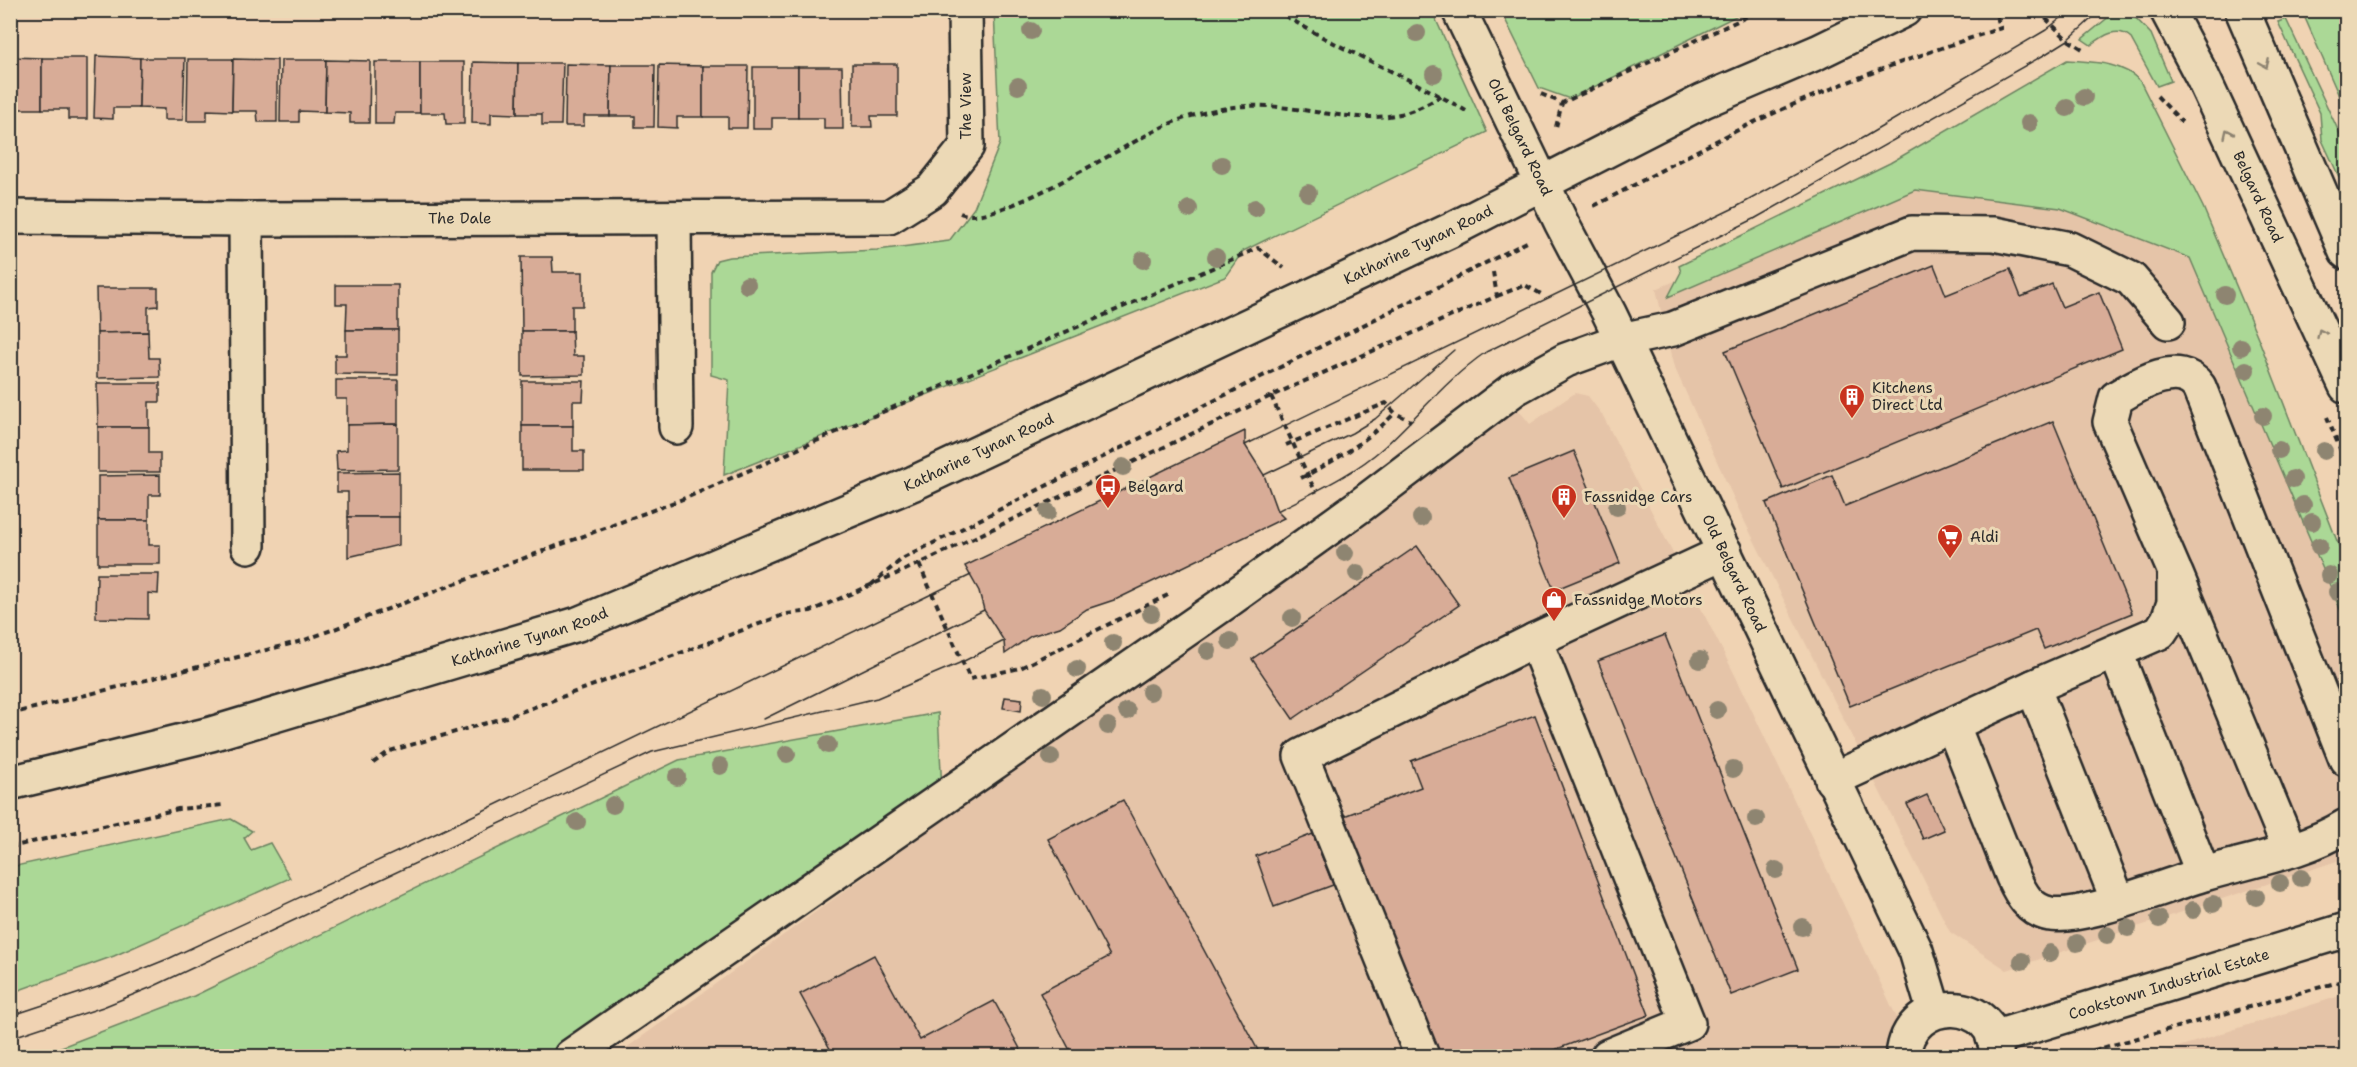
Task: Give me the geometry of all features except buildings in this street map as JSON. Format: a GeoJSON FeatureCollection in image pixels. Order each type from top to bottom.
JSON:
{"type":"FeatureCollection","features":[{"type":"Feature","properties":{"kind":"street","name":"The View"},"geometry":{"type":"LineString","coordinates":[[944,200],[967,146],[965,10]]}},
{"type":"Feature","properties":{"kind":"street","name":"Old Belgard Road"},"geometry":{"type":"LineString","coordinates":[[1459,10],[1562,224],[1725,552],[1832,780],[1916,951],[1934,1011]]}},
{"type":"Feature","properties":{"kind":"street","name":"Katharine Tynan Road"},"geometry":{"type":"LineString","coordinates":[[10,783],[211,734],[578,624],[914,483],[1451,230],[1703,101],[1818,52],[1904,10]]}},
{"type":"Feature","properties":{"kind":"street","name":"Belgard Road"},"geometry":{"type":"LineString","coordinates":[[2168,10],[2346,386]]}},
{"type":"Feature","properties":{"kind":"street"},"geometry":{"type":"LineString","coordinates":[[2191,10],[2192,58]]}},
{"type":"Feature","properties":{"kind":"street"},"geometry":{"type":"LineString","coordinates":[[2242,10],[2346,252]]}},
{"type":"Feature","properties":{"kind":"street","name":"The Dale"},"geometry":{"type":"LineString","coordinates":[[10,217],[246,219],[594,216],[674,219],[889,217],[944,200]]}},
{"type":"Feature","properties":{"kind":"street"},"geometry":{"type":"LineString","coordinates":[[246,219],[248,546]]}},
{"type":"Feature","properties":{"kind":"street"},"geometry":{"type":"LineString","coordinates":[[674,219],[676,428]]}},
{"type":"Feature","properties":{"kind":"street"},"geometry":{"type":"LineString","coordinates":[[571,1056],[1238,593],[1361,505],[1514,389],[1566,360],[1621,340],[1673,329],[1912,233],[1994,234],[2070,249],[2131,279],[2168,322]]}},
{"type":"Feature","properties":{"kind":"street"},"geometry":{"type":"LineString","coordinates":[[2290,850],[2110,422],[2116,398],[2173,373],[2185,374],[2199,387],[2346,759]]}},
{"type":"Feature","properties":{"kind":"street"},"geometry":{"type":"LineString","coordinates":[[1422,1056],[1301,756],[1535,640],[1725,552]]}},
{"type":"Feature","properties":{"kind":"street"},"geometry":{"type":"LineString","coordinates":[[1832,780],[1953,726],[2033,687],[2160,632],[2169,620],[2174,603],[2174,570]]}},
{"type":"Feature","properties":{"kind":"street"},"geometry":{"type":"LineString","coordinates":[[1535,640],[1688,1023],[1608,1056]]}},
{"type":"Feature","properties":{"kind":"street"},"geometry":{"type":"LineString","coordinates":[[2116,653],[2203,874]]}},
{"type":"Feature","properties":{"kind":"street"},"geometry":{"type":"LineString","coordinates":[[2033,687],[2118,901]]}},
{"type":"Feature","properties":{"kind":"street"},"geometry":{"type":"LineString","coordinates":[[1953,726],[2022,896],[2033,907],[2048,914],[2066,915],[2118,901],[2290,850],[2346,826]]}},
{"type":"Feature","properties":{"kind":"street","name":"Cookstown Industrial Estate"},"geometry":{"type":"LineString","coordinates":[[1995,1047],[2346,930]]}},
{"type":"Feature","properties":{"kind":"street"},"geometry":{"type":"LineString","coordinates":[[1903,1056],[1911,1029],[1921,1018],[1934,1011],[1948,1008],[1962,1010],[1986,1026],[1995,1047]]}},
{"type":"Feature","properties":{"kind":"path"},"geometry":{"type":"LineString","coordinates":[[1276,10],[1319,38],[1441,96],[1474,116]]}},
{"type":"Feature","properties":{"kind":"path"},"geometry":{"type":"LineString","coordinates":[[1537,92],[1562,103],[1761,10]]}},
{"type":"Feature","properties":{"kind":"path"},"geometry":{"type":"LineString","coordinates":[[871,585],[902,559],[1440,288],[1741,129],[1808,99],[1935,50],[2001,28],[1994,10]]}},
{"type":"Feature","properties":{"kind":"path"},"geometry":{"type":"LineString","coordinates":[[2038,11],[2068,40],[2086,51]]}},
{"type":"Feature","properties":{"kind":"path"},"geometry":{"type":"LineString","coordinates":[[944,200],[965,215],[990,212],[1025,200],[1179,120],[1220,110],[1246,105],[1377,117],[1400,114],[1441,96]]}},
{"type":"Feature","properties":{"kind":"path"},"geometry":{"type":"LineString","coordinates":[[10,714],[302,641],[699,492],[1258,248]]}},
{"type":"Feature","properties":{"kind":"path"},"geometry":{"type":"LineString","coordinates":[[1493,272],[1497,296]]}},
{"type":"Feature","properties":{"kind":"path"},"geometry":{"type":"LineString","coordinates":[[373,763],[390,751],[510,716],[786,614],[811,610],[919,564],[1270,396],[1497,296],[1525,285],[1541,294]]}},
{"type":"Feature","properties":{"kind":"path"},"geometry":{"type":"LineString","coordinates":[[1270,396],[1318,498]]}},
{"type":"Feature","properties":{"kind":"path"},"geometry":{"type":"LineString","coordinates":[[1286,445],[1386,404],[1395,413],[1416,425]]}},
{"type":"Feature","properties":{"kind":"path"},"geometry":{"type":"LineString","coordinates":[[1301,477],[1343,456],[1373,435],[1395,413]]}},
{"type":"Feature","properties":{"kind":"path"},"geometry":{"type":"LineString","coordinates":[[919,564],[970,679],[1020,668],[1180,589]]}},
{"type":"Feature","properties":{"kind":"path"},"geometry":{"type":"LineString","coordinates":[[10,848],[178,809],[223,805]]}},
{"type":"Feature","properties":{"kind":"path"},"geometry":{"type":"LineString","coordinates":[[2073,1056],[2346,980]]}},
{"type":"Feature","properties":{"kind":"shaded area"},"geometry":{"type":"Polygon","coordinates":[[[2121,94],[2223,316],[2346,624],[2346,858],[2007,970],[1950,932],[1739,510],[1673,364],[1656,289],[2121,94]]]}},
{"type":"Feature","properties":{"kind":"shaded area"},"geometry":{"type":"Polygon","coordinates":[[[1575,393],[1588,396],[1603,416],[1738,681],[1915,1056],[615,1056],[1517,408],[1530,424],[1575,393]]]}},
{"type":"Feature","properties":{"kind":"shaded area"},"geometry":{"type":"Polygon","coordinates":[[[2346,994],[2346,1056],[2150,1056],[2346,994]]]}},
{"type":"Feature","properties":{"kind":"green space"},"geometry":{"type":"Polygon","coordinates":[[[994,11],[1432,11],[1487,132],[1243,251],[1225,277],[724,475],[729,380],[711,375],[711,272],[717,260],[729,257],[877,250],[949,241],[974,208],[1000,143],[994,11]]]}},
{"type":"Feature","properties":{"kind":"green space"},"geometry":{"type":"Polygon","coordinates":[[[1501,11],[1746,11],[1570,99],[1539,88],[1501,11]]]}},
{"type":"Feature","properties":{"kind":"green space"},"geometry":{"type":"Polygon","coordinates":[[[2116,11],[2129,11],[2151,34],[2171,81],[2157,86],[2130,37],[2125,34],[2115,32],[2100,38],[2091,45],[2082,39],[2116,11]]]}},
{"type":"Feature","properties":{"kind":"green space"},"geometry":{"type":"Polygon","coordinates":[[[2302,11],[2346,11],[2346,112],[2302,11]]]}},
{"type":"Feature","properties":{"kind":"green space"},"geometry":{"type":"Polygon","coordinates":[[[2286,19],[2346,147],[2346,192],[2322,140],[2320,113],[2278,22],[2286,19]]]}},
{"type":"Feature","properties":{"kind":"green space"},"geometry":{"type":"Polygon","coordinates":[[[2067,60],[2116,67],[2125,70],[2140,81],[2203,207],[2259,340],[2346,564],[2346,623],[2190,258],[2060,208],[1915,190],[1668,297],[1681,272],[1679,266],[1890,163],[2067,60]]]}},
{"type":"Feature","properties":{"kind":"green space"},"geometry":{"type":"Polygon","coordinates":[[[938,713],[942,791],[558,1056],[38,1056],[194,996],[679,760],[938,713]]]}},
{"type":"Feature","properties":{"kind":"green space"},"geometry":{"type":"Polygon","coordinates":[[[231,819],[252,831],[244,838],[251,850],[270,843],[290,878],[114,956],[11,993],[11,867],[231,819]]]}},
{"type":"Feature","properties":{"kind":"tram line"},"geometry":{"type":"LineString","coordinates":[[1245,445],[1738,206],[1866,136],[2046,30],[2071,10]]}},
{"type":"Feature","properties":{"kind":"tram line"},"geometry":{"type":"LineString","coordinates":[[1277,511],[1333,482],[1372,457],[1459,374],[1486,352],[1754,219],[2044,55],[2068,40],[2101,10]]}},
{"type":"Feature","properties":{"kind":"tram line"},"geometry":{"type":"LineString","coordinates":[[1264,475],[1352,433],[1375,419],[1454,350]]}},
{"type":"Feature","properties":{"kind":"tram line"},"geometry":{"type":"LineString","coordinates":[[10,1016],[101,986],[170,958],[435,834],[971,575]]}},
{"type":"Feature","properties":{"kind":"tram line"},"geometry":{"type":"LineString","coordinates":[[764,719],[984,610]]}},
{"type":"Feature","properties":{"kind":"tram line"},"geometry":{"type":"LineString","coordinates":[[10,1038],[103,1007],[152,987],[652,752],[877,698],[962,662],[1004,641]]}},
{"type":"Feature","properties":{"kind":"place","name":"Kitchens Direct Ltd"},"geometry":{"type":"Point","coordinates":[1852,420]}},
{"type":"Feature","properties":{"kind":"place","name":"Belgard"},"geometry":{"type":"Point","coordinates":[1108,510]}},
{"type":"Feature","properties":{"kind":"place","name":"Fassnidge Cars"},"geometry":{"type":"Point","coordinates":[1564,520]}},
{"type":"Feature","properties":{"kind":"place","name":"Aldi"},"geometry":{"type":"Point","coordinates":[1950,560]}},
{"type":"Feature","properties":{"kind":"place","name":"Fassnidge Motors"},"geometry":{"type":"Point","coordinates":[1554,623]}}]}
